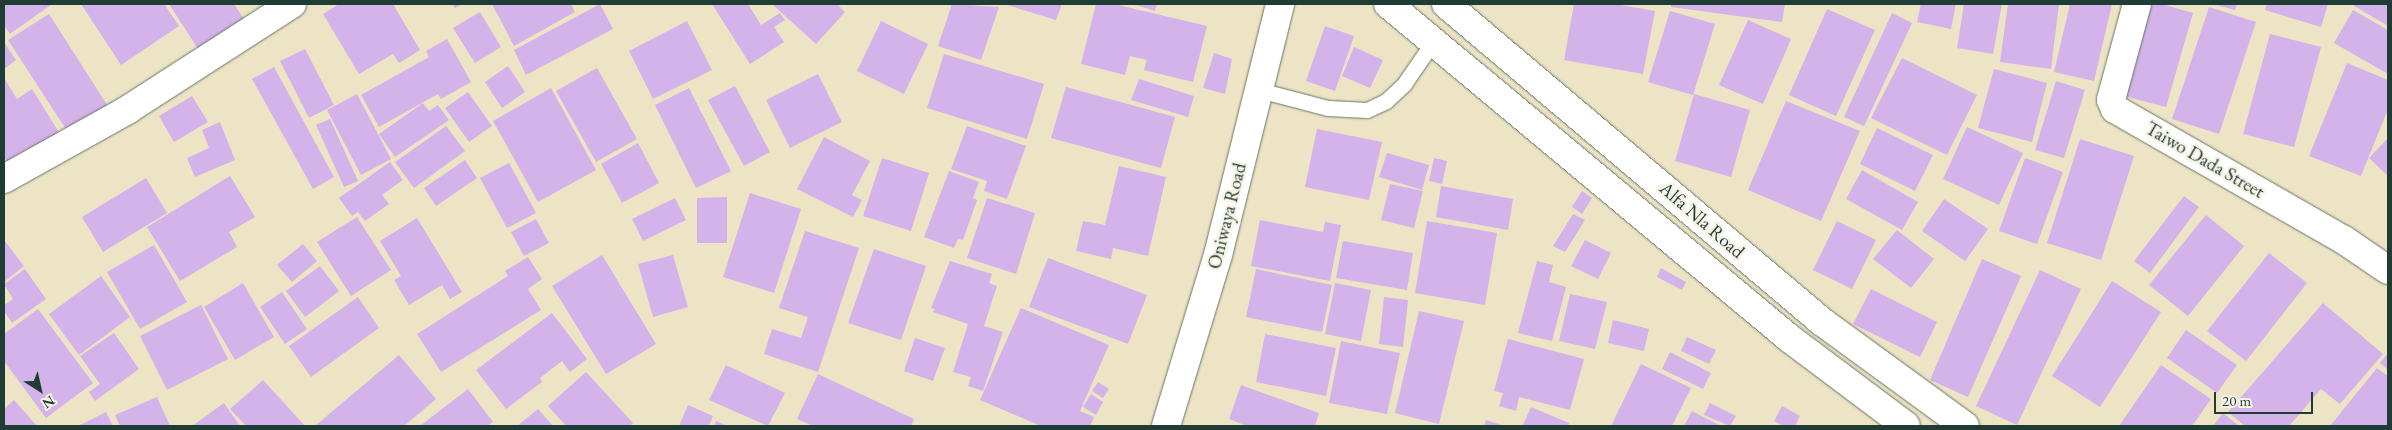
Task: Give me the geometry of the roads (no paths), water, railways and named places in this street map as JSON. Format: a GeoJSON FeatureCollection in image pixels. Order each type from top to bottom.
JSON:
{"type":"FeatureCollection","features":[{"type":"Feature","properties":{"kind":"main road"},"geometry":{"type":"LineString","coordinates":[[4,179],[129,108],[292,4]]}},
{"type":"Feature","properties":{"kind":"main road","name":"Oniwaya Road"},"geometry":{"type":"LineString","coordinates":[[1166,426],[1218,254],[1280,4]]}},
{"type":"Feature","properties":{"kind":"main road","name":"Alfa Nla Road"},"geometry":{"type":"LineString","coordinates":[[1388,4],[1789,338],[1906,426]]}},
{"type":"Feature","properties":{"kind":"main road","name":"Alfa Nla Road"},"geometry":{"type":"LineString","coordinates":[[1446,4],[1821,322],[1965,426]]}},
{"type":"Feature","properties":{"kind":"main road","name":"Taiwo Dada Street"},"geometry":{"type":"LineString","coordinates":[[2137,4],[2111,100],[2115,109],[2344,240],[2388,270]]}},
{"type":"Feature","properties":{"kind":"lane"},"geometry":{"type":"LineString","coordinates":[[1259,90],[1328,108],[1368,110],[1386,100],[1404,84],[1433,42]]}}]}
